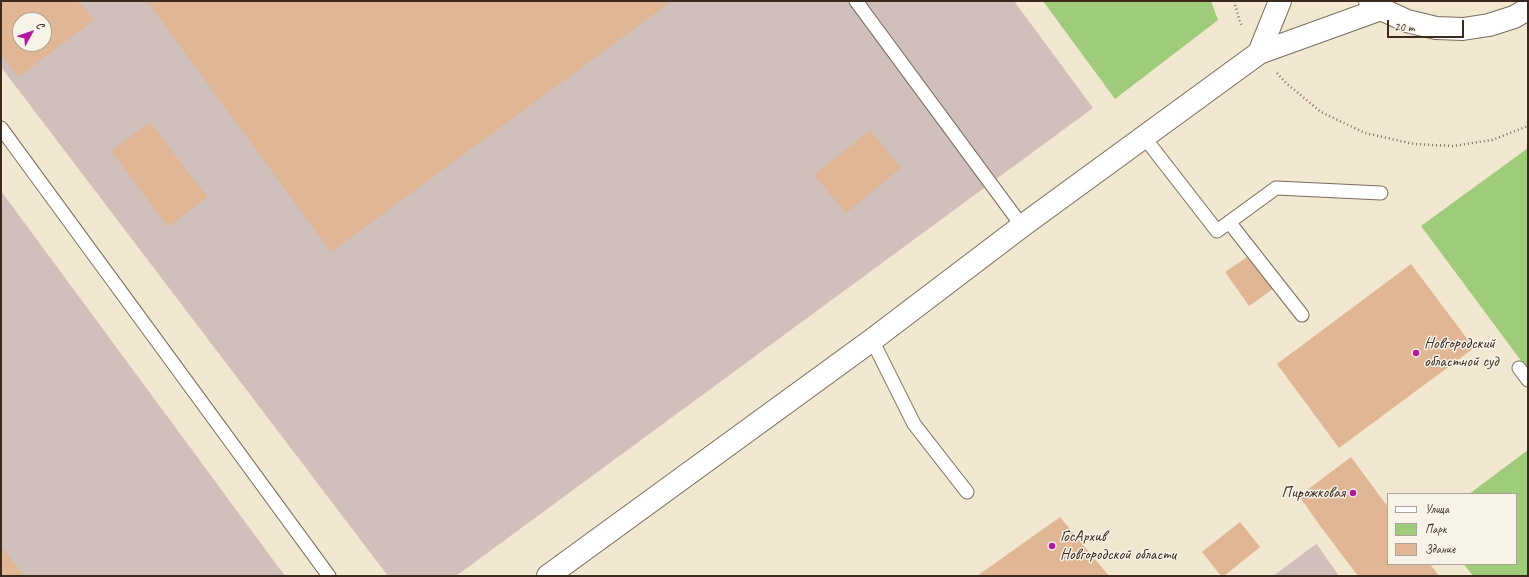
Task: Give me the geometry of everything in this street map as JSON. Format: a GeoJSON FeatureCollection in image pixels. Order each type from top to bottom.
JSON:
{"type":"FeatureCollection","features":[{"type":"Feature","properties":{"kind":"street"},"geometry":{"type":"LineString","coordinates":[[1259,53],[1280,1]]}},
{"type":"Feature","properties":{"kind":"street"},"geometry":{"type":"LineString","coordinates":[[548,576],[872,340],[1022,226],[1259,53],[1376,5],[1407,21],[1436,28],[1463,29],[1489,25],[1528,9]]}},
{"type":"Feature","properties":{"kind":"lane"},"geometry":{"type":"LineString","coordinates":[[856,1],[1022,226]]}},
{"type":"Feature","properties":{"kind":"lane"},"geometry":{"type":"LineString","coordinates":[[1,128],[330,576]]}},
{"type":"Feature","properties":{"kind":"lane"},"geometry":{"type":"LineString","coordinates":[[1144,137],[1217,231],[1276,188],[1381,193]]}},
{"type":"Feature","properties":{"kind":"lane"},"geometry":{"type":"LineString","coordinates":[[1229,222],[1302,315]]}},
{"type":"Feature","properties":{"kind":"lane"},"geometry":{"type":"LineString","coordinates":[[872,340],[914,424],[967,492]]}},
{"type":"Feature","properties":{"kind":"lane"},"geometry":{"type":"LineString","coordinates":[[1519,368],[1528,380]]}},
{"type":"Feature","properties":{"kind":"path"},"geometry":{"type":"LineString","coordinates":[[1234,1],[1240,22],[1259,53],[1286,84],[1321,112],[1365,133],[1414,144],[1453,146],[1492,140],[1528,126]]}},
{"type":"Feature","properties":{"kind":"shaded area"},"geometry":{"type":"Polygon","coordinates":[[[1,1],[1014,1],[1093,108],[456,576],[388,576],[1,67],[1,1]]]}},
{"type":"Feature","properties":{"kind":"shaded area"},"geometry":{"type":"Polygon","coordinates":[[[1,191],[285,576],[1,576],[1,191]]]}},
{"type":"Feature","properties":{"kind":"shaded area"},"geometry":{"type":"Polygon","coordinates":[[[1316,544],[1339,576],[1273,576],[1316,544]]]}},
{"type":"Feature","properties":{"kind":"green space"},"geometry":{"type":"Polygon","coordinates":[[[1043,1],[1211,1],[1218,20],[1115,99],[1043,1]]]}},
{"type":"Feature","properties":{"kind":"green space"},"geometry":{"type":"Polygon","coordinates":[[[1528,148],[1528,370],[1421,226],[1528,148]]]}},
{"type":"Feature","properties":{"kind":"green space"},"geometry":{"type":"Polygon","coordinates":[[[1528,450],[1528,576],[1473,576],[1465,565],[1517,565],[1517,493],[1470,493],[1528,450]]]}},
{"type":"Feature","properties":{"kind":"building"},"geometry":{"type":"Polygon","coordinates":[[[1,1],[79,1],[94,20],[52,52],[52,12],[12,12],[12,52],[51,52],[18,77],[1,54],[1,1]]]}},
{"type":"Feature","properties":{"kind":"building"},"geometry":{"type":"Polygon","coordinates":[[[147,1],[672,1],[331,252],[147,1]]]}},
{"type":"Feature","properties":{"kind":"building"},"geometry":{"type":"Polygon","coordinates":[[[150,122],[207,197],[168,227],[111,151],[150,122]]]}},
{"type":"Feature","properties":{"kind":"building"},"geometry":{"type":"Polygon","coordinates":[[[870,130],[901,168],[846,213],[814,175],[870,130]]]}},
{"type":"Feature","properties":{"kind":"building"},"geometry":{"type":"Polygon","coordinates":[[[1250,255],[1273,289],[1249,306],[1225,272],[1250,255]]]}},
{"type":"Feature","properties":{"kind":"building"},"geometry":{"type":"Polygon","coordinates":[[[1411,264],[1474,348],[1339,448],[1277,364],[1411,264]]]}},
{"type":"Feature","properties":{"kind":"building"},"geometry":{"type":"Polygon","coordinates":[[[1351,457],[1387,506],[1387,565],[1431,565],[1439,576],[1358,576],[1299,496],[1351,457]]]}},
{"type":"Feature","properties":{"kind":"building","name":"ГосАрхив Новгородской области"},"geometry":{"type":"Polygon","coordinates":[[[1060,517],[1109,576],[977,576],[1060,517]]]}},
{"type":"Feature","properties":{"kind":"building"},"geometry":{"type":"Polygon","coordinates":[[[1240,522],[1260,547],[1224,576],[1221,576],[1202,552],[1240,522]]]}},
{"type":"Feature","properties":{"kind":"building"},"geometry":{"type":"Polygon","coordinates":[[[1,546],[24,576],[1,576],[1,546]]]}},
{"type":"Feature","properties":{"kind":"place","name":"Новгородский областной суд"},"geometry":{"type":"Point","coordinates":[1416,353]}},
{"type":"Feature","properties":{"kind":"place","name":"Пирожковая"},"geometry":{"type":"Point","coordinates":[1353,493]}},
{"type":"Feature","properties":{"kind":"place","name":"ГосАрхив Новгородской области"},"geometry":{"type":"Point","coordinates":[1052,546]}}]}
